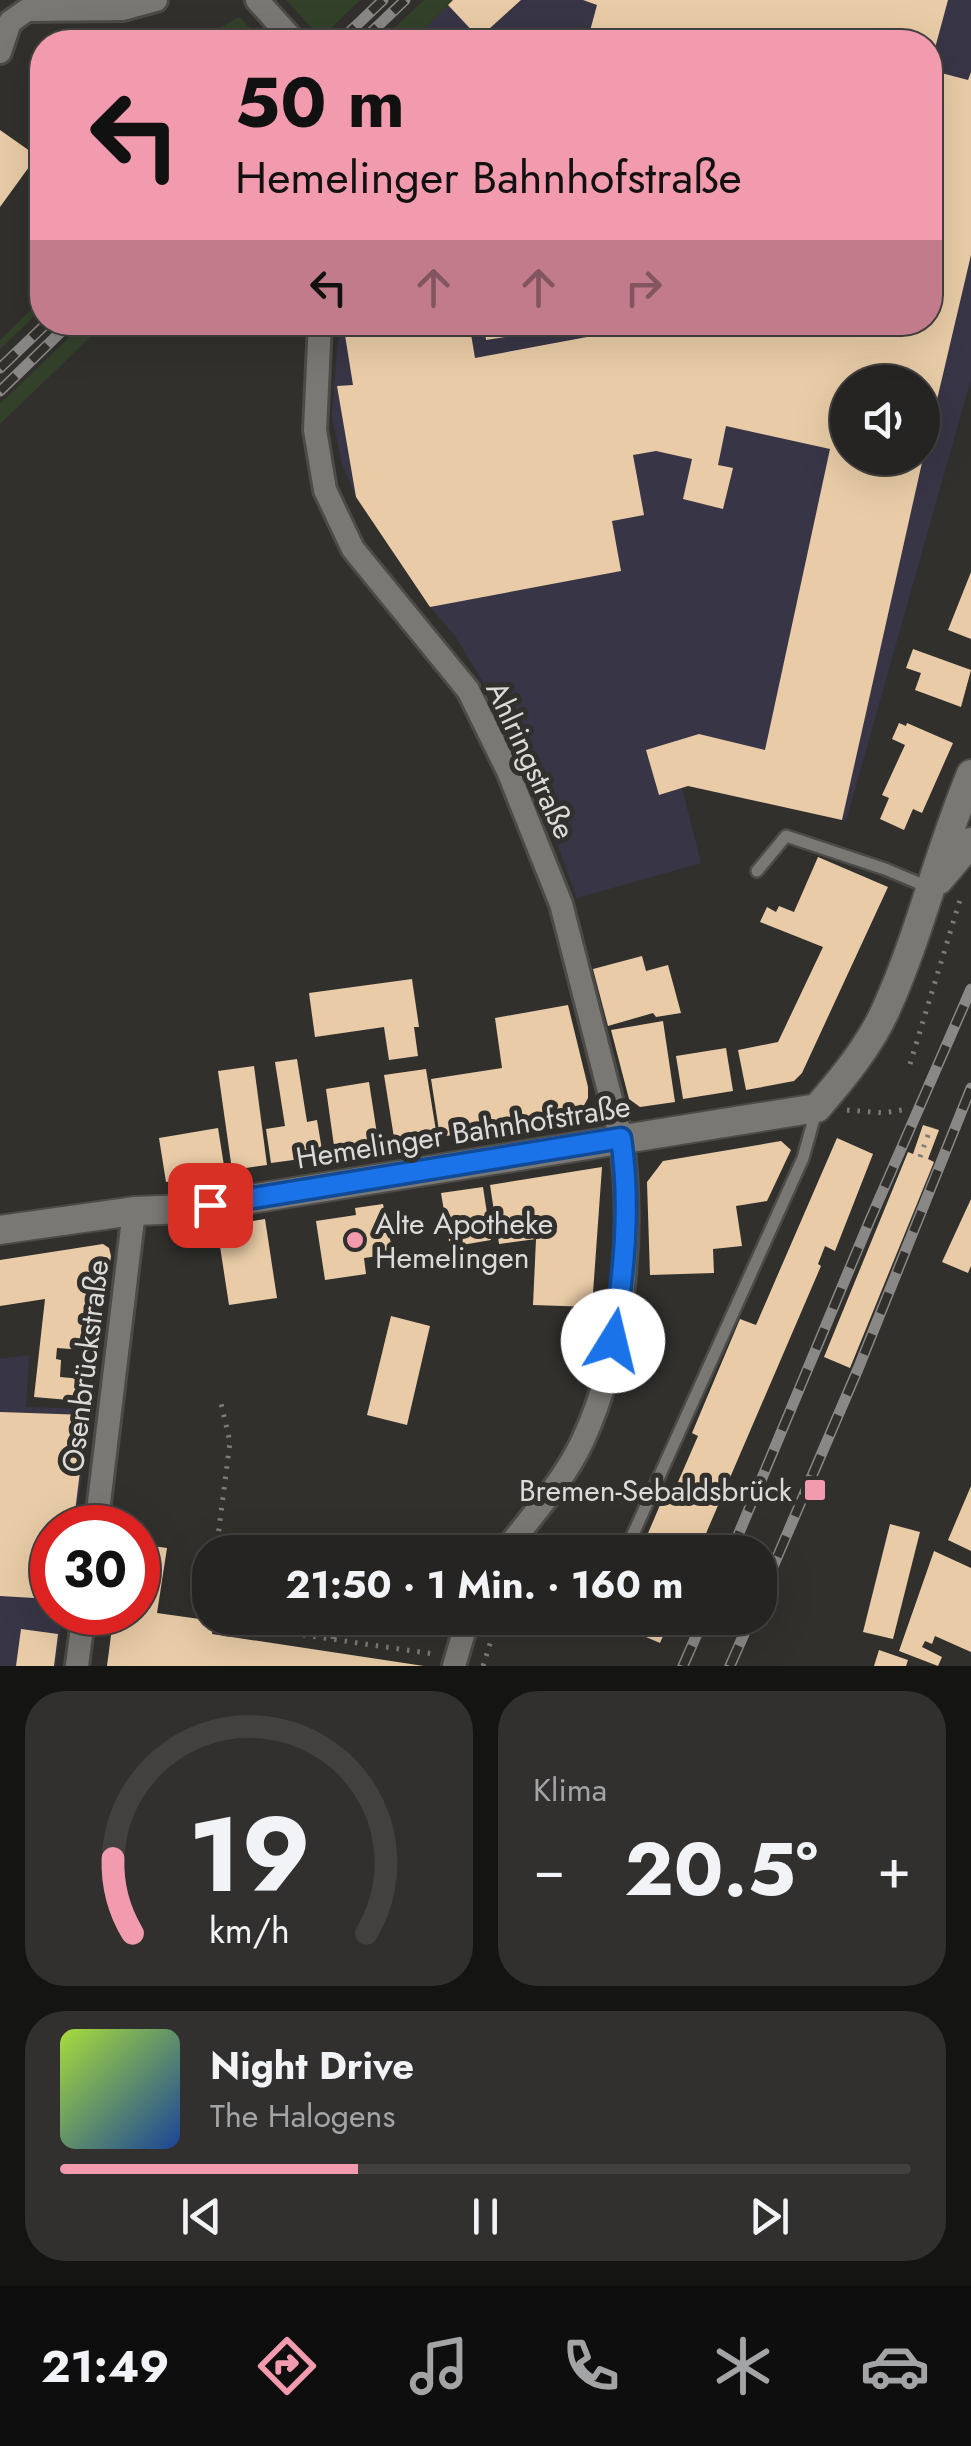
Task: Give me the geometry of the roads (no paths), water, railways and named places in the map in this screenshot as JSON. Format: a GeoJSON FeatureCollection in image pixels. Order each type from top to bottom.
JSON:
{"type":"FeatureCollection","features":[{"type":"Feature","properties":{"kind":"street"},"geometry":{"type":"LineString","coordinates":[[0,52],[10,22],[27,10],[123,9],[156,0]]}},
{"type":"Feature","properties":{"kind":"street"},"geometry":{"type":"LineString","coordinates":[[257,0],[284,30]]}},
{"type":"Feature","properties":{"kind":"street","name":"Ahlringstraße"},"geometry":{"type":"LineString","coordinates":[[319,335],[315,430],[325,490],[353,549],[468,690],[508,771],[561,904],[621,1138],[626,1170],[624,1272],[610,1362],[584,1440],[558,1484],[518,1535]]}},
{"type":"Feature","properties":{"kind":"street"},"geometry":{"type":"LineString","coordinates":[[817,1108],[846,1074],[886,1010],[932,889],[948,828],[971,774]]}},
{"type":"Feature","properties":{"kind":"street"},"geometry":{"type":"LineString","coordinates":[[932,889],[971,842]]}},
{"type":"Feature","properties":{"kind":"street","name":"Hemelinger Bahnhofstraße"},"geometry":{"type":"LineString","coordinates":[[0,1230],[134,1210],[188,1209],[817,1108]]}},
{"type":"Feature","properties":{"kind":"street","name":"Osenbrückstraße"},"geometry":{"type":"LineString","coordinates":[[99,1505],[134,1210]]}},
{"type":"Feature","properties":{"kind":"street"},"geometry":{"type":"LineString","coordinates":[[77,1666],[81,1635]]}},
{"type":"Feature","properties":{"kind":"street"},"geometry":{"type":"LineString","coordinates":[[455,1662],[463,1635]]}},
{"type":"Feature","properties":{"kind":"lane"},"geometry":{"type":"LineString","coordinates":[[758,871],[786,836],[932,889]]}},
{"type":"Feature","properties":{"kind":"lane"},"geometry":{"type":"LineString","coordinates":[[632,1535],[804,1158],[817,1108]]}},
{"type":"Feature","properties":{"kind":"railway"},"geometry":{"type":"LineString","coordinates":[[352,30],[383,0]]}},
{"type":"Feature","properties":{"kind":"railway"},"geometry":{"type":"LineString","coordinates":[[374,30],[405,0]]}},
{"type":"Feature","properties":{"kind":"railway"},"geometry":{"type":"LineString","coordinates":[[0,368],[34,335]]}},
{"type":"Feature","properties":{"kind":"railway"},"geometry":{"type":"LineString","coordinates":[[0,391],[58,335]]}},
{"type":"Feature","properties":{"kind":"railway"},"geometry":{"type":"LineString","coordinates":[[738,1535],[971,989]]}},
{"type":"Feature","properties":{"kind":"railway"},"geometry":{"type":"LineString","coordinates":[[777,1557],[971,1088]]}},
{"type":"Feature","properties":{"kind":"railway"},"geometry":{"type":"LineString","coordinates":[[683,1666],[697,1635]]}},
{"type":"Feature","properties":{"kind":"railway"},"geometry":{"type":"LineString","coordinates":[[730,1666],[744,1635]]}},
{"type":"Feature","properties":{"kind":"place","name":"Alte Apotheke Hemelingen"},"geometry":{"type":"Point","coordinates":[355,1240]}},
{"type":"Feature","properties":{"kind":"place","name":"Bremen-Sebaldsbrück"},"geometry":{"type":"Point","coordinates":[815,1490]}}]}
